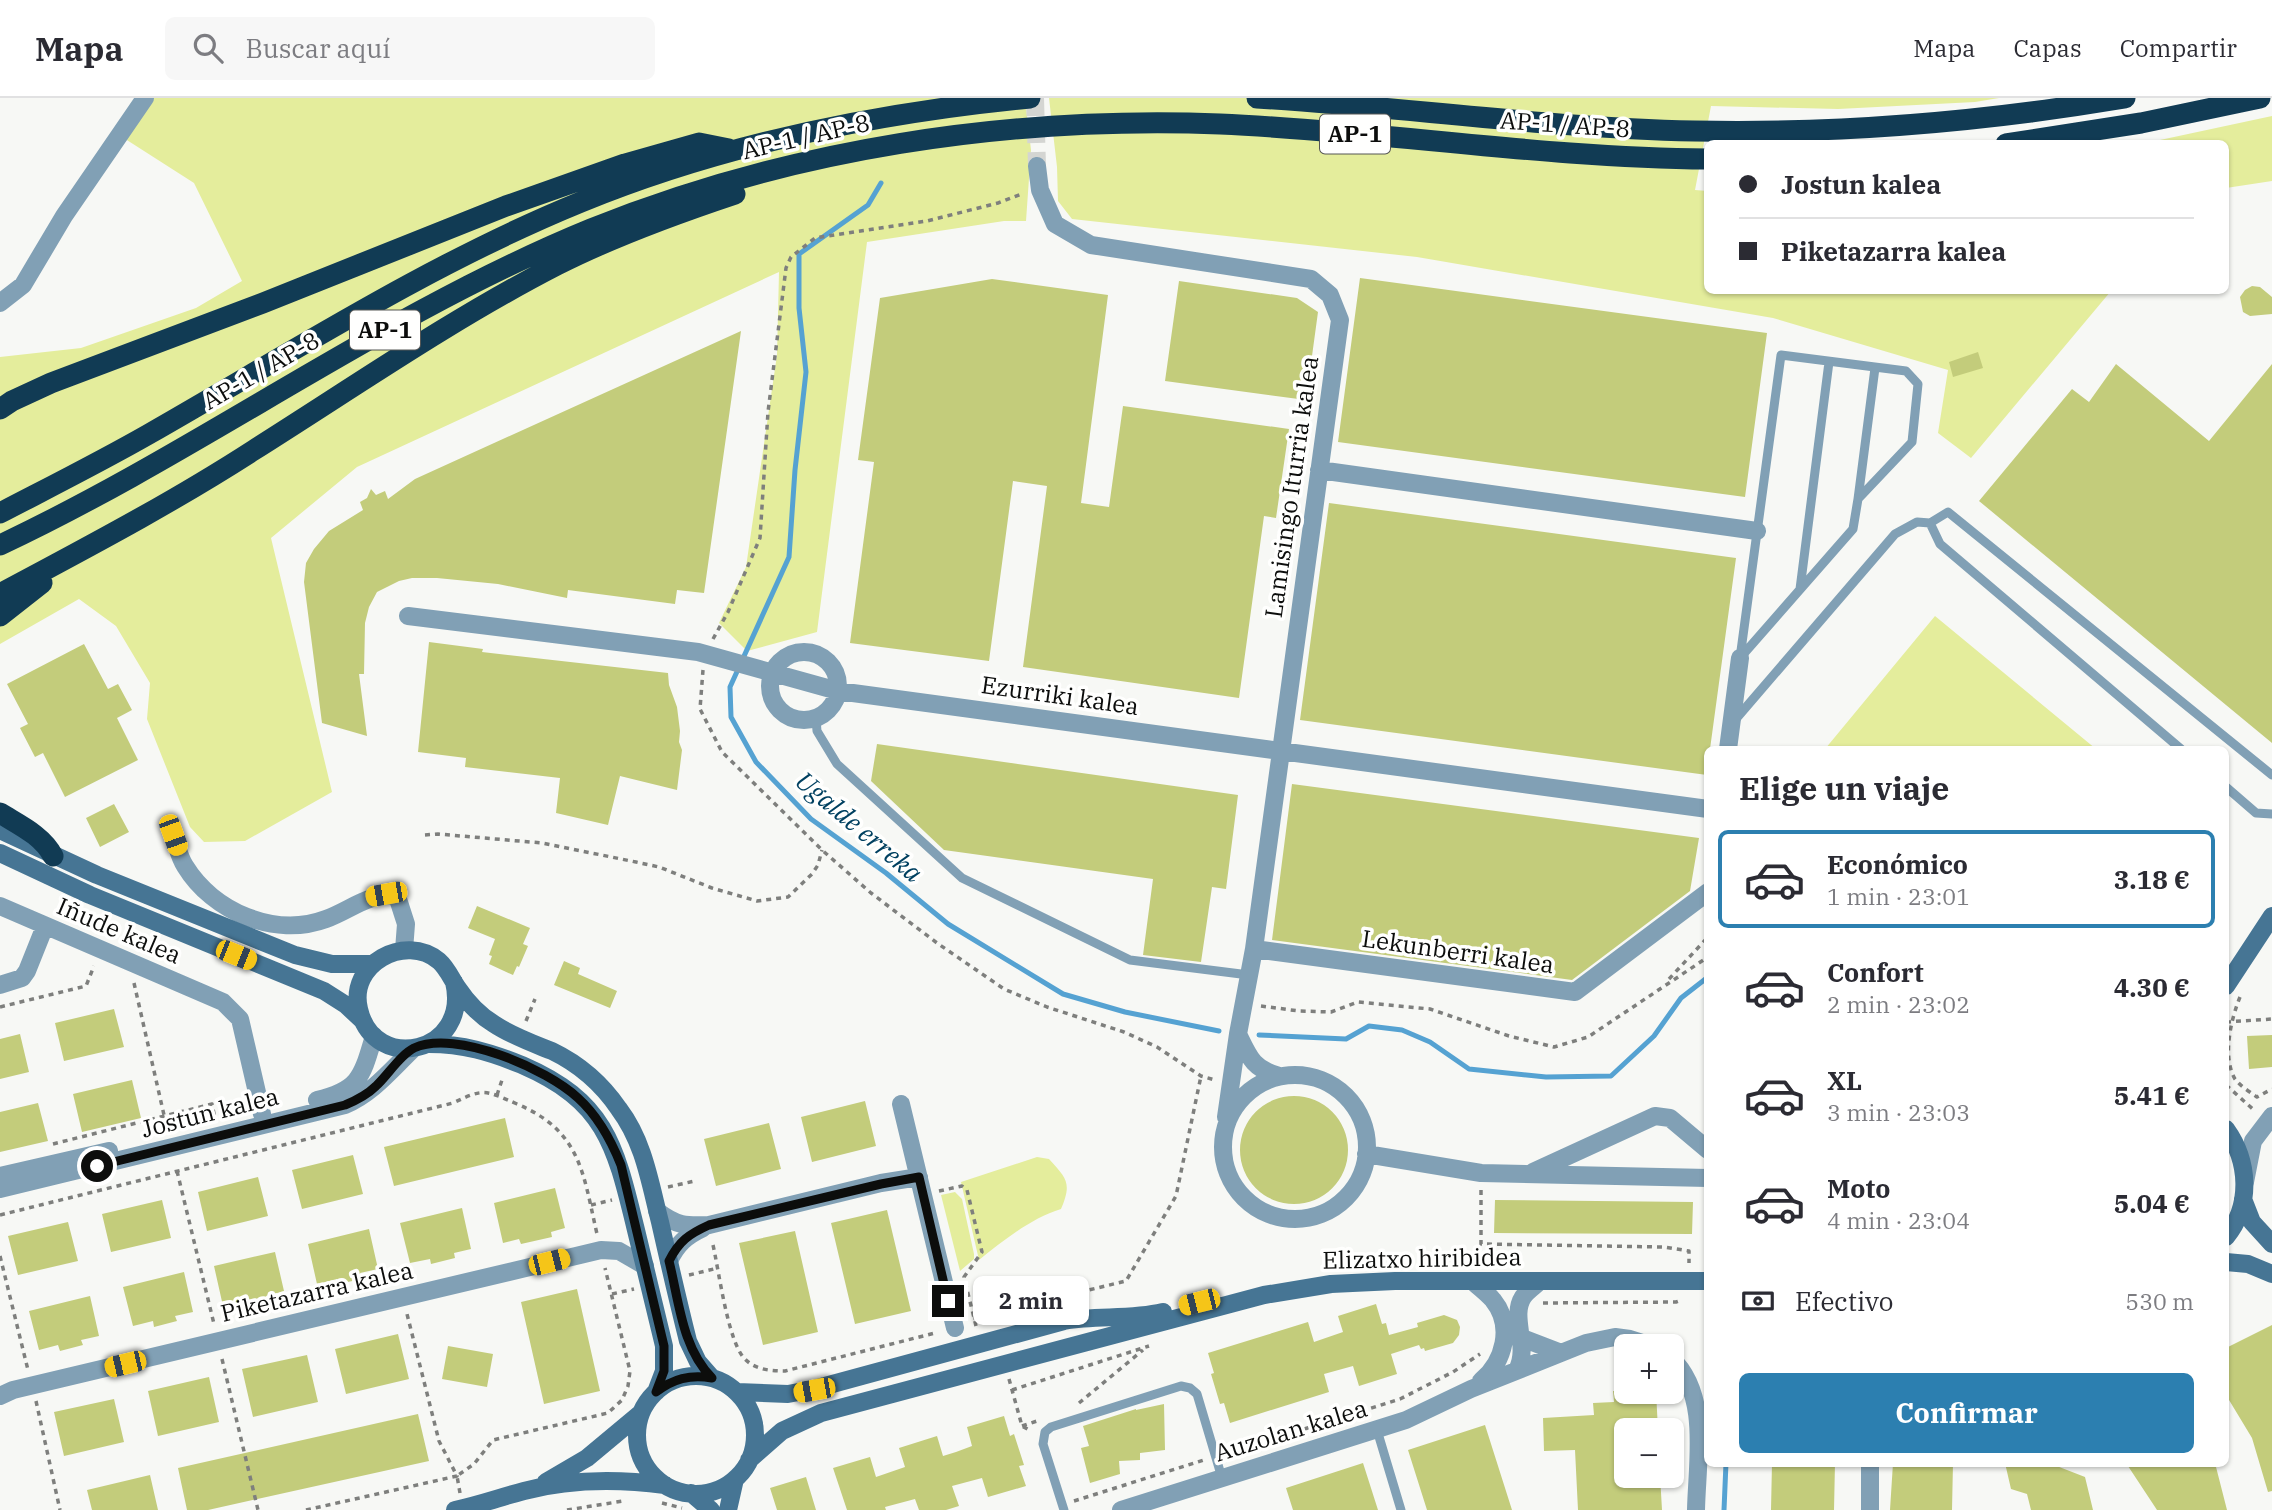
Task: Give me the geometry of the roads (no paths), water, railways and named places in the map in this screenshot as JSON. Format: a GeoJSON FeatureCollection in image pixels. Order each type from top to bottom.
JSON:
{"type":"FeatureCollection","features":[{"type":"Feature","properties":{"kind":"highway","name":"AP-1 / AP-8"},"geometry":{"type":"LineString","coordinates":[[0,513],[148,435],[372,304],[485,244],[581,202],[667,171],[799,134],[909,112],[1030,98]]}},
{"type":"Feature","properties":{"kind":"highway","name":"AP-1 / AP-8"},"geometry":{"type":"LineString","coordinates":[[1257,98],[1620,128],[1768,131],[1929,124],[2125,98]]}},
{"type":"Feature","properties":{"kind":"highway"},"geometry":{"type":"LineString","coordinates":[[2032,140],[2141,123],[2260,98]]}},
{"type":"Feature","properties":{"kind":"highway","name":"AP-1 / AP-8"},"geometry":{"type":"LineString","coordinates":[[0,545],[138,472],[471,283],[639,211],[792,164],[900,143],[973,133],[1095,124],[1157,123],[1280,128],[1594,154],[1704,159]]}},
{"type":"Feature","properties":{"kind":"highway"},"geometry":{"type":"LineString","coordinates":[[0,410],[12,401],[51,383],[263,303],[506,206],[625,164],[699,143],[735,150]]}},
{"type":"Feature","properties":{"kind":"highway"},"geometry":{"type":"LineString","coordinates":[[0,594],[129,526],[480,308],[559,264],[683,211],[768,183],[792,164]]}},
{"type":"Feature","properties":{"kind":"highway"},"geometry":{"type":"LineString","coordinates":[[0,616],[51,576],[66,560]]}},
{"type":"Feature","properties":{"kind":"highway"},"geometry":{"type":"LineString","coordinates":[[0,813],[33,833],[47,845],[53,856]]}},
{"type":"Feature","properties":{"kind":"main road"},"geometry":{"type":"LineString","coordinates":[[0,830],[53,856],[295,955],[332,964],[373,964]]}},
{"type":"Feature","properties":{"kind":"main road"},"geometry":{"type":"LineString","coordinates":[[0,853],[89,895],[324,991],[338,999],[362,1020],[374,1036],[386,1044],[399,1048],[456,1045],[484,1050],[546,1076],[578,1098],[603,1128],[621,1165],[666,1358],[664,1371],[656,1392],[641,1412],[606,1444],[587,1458],[523,1492]]}},
{"type":"Feature","properties":{"kind":"main road"},"geometry":{"type":"LineString","coordinates":[[2229,981],[2272,916]]}},
{"type":"Feature","properties":{"kind":"main road"},"geometry":{"type":"LineString","coordinates":[[362,1020],[358,991],[363,976],[373,964],[382,957],[404,950],[428,955],[439,961],[470,1004],[492,1023],[569,1061],[608,1094],[637,1139],[692,1352],[712,1378]]}},
{"type":"Feature","properties":{"kind":"main road"},"geometry":{"type":"LineString","coordinates":[[421,1047],[439,1038],[453,1018],[457,994],[454,982]]}},
{"type":"Feature","properties":{"kind":"main road"},"geometry":{"type":"LineString","coordinates":[[2229,1134],[2239,1152],[2252,1222],[2272,1244]]}},
{"type":"Feature","properties":{"kind":"main road"},"geometry":{"type":"LineString","coordinates":[[2229,1232],[2239,1215],[2244,1190]]}},
{"type":"Feature","properties":{"kind":"main road"},"geometry":{"type":"LineString","coordinates":[[2229,1262],[2248,1264],[2272,1274]]}},
{"type":"Feature","properties":{"kind":"main road","name":"Elizatxo hiribidea"},"geometry":{"type":"LineString","coordinates":[[737,1392],[788,1394],[814,1390],[1064,1321],[1136,1317],[1262,1285],[1307,1277],[1394,1271],[1704,1272]]}},
{"type":"Feature","properties":{"kind":"main road","name":"Elizatxo hiribidea"},"geometry":{"type":"LineString","coordinates":[[749,1460],[782,1431],[821,1413],[1297,1288],[1363,1281],[1704,1282]]}},
{"type":"Feature","properties":{"kind":"main road"},"geometry":{"type":"LineString","coordinates":[[656,1392],[676,1380],[700,1376],[712,1378],[737,1392],[752,1417],[754,1439],[749,1460],[735,1479],[728,1510]]}},
{"type":"Feature","properties":{"kind":"main road"},"geometry":{"type":"LineString","coordinates":[[641,1412],[637,1431],[642,1458],[652,1474],[688,1502],[711,1510]]}},
{"type":"Feature","properties":{"kind":"main road"},"geometry":{"type":"LineString","coordinates":[[688,1502],[735,1479]]}},
{"type":"Feature","properties":{"kind":"main road"},"geometry":{"type":"LineString","coordinates":[[455,1510],[523,1492],[595,1481],[667,1486]]}},
{"type":"Feature","properties":{"kind":"street"},"geometry":{"type":"LineString","coordinates":[[0,303],[23,285],[64,216],[145,98]]}},
{"type":"Feature","properties":{"kind":"street","name":"Lamisingo Iturria kalea"},"geometry":{"type":"LineString","coordinates":[[1037,166],[1040,190],[1055,224],[1091,245],[1311,279],[1330,295],[1340,320],[1254,949],[1226,1120]]}},
{"type":"Feature","properties":{"kind":"street"},"geometry":{"type":"LineString","coordinates":[[1319,470],[1757,531]]}},
{"type":"Feature","properties":{"kind":"street","name":"Ezurriki kalea"},"geometry":{"type":"LineString","coordinates":[[408,616],[706,654],[838,691],[1704,808]]}},
{"type":"Feature","properties":{"kind":"street"},"geometry":{"type":"LineString","coordinates":[[803,652],[823,657],[833,668],[838,680],[838,691],[831,708],[816,719],[804,721],[788,718],[778,709],[770,696],[769,687],[772,672],[787,656],[803,652]]}},
{"type":"Feature","properties":{"kind":"street"},"geometry":{"type":"LineString","coordinates":[[1728,746],[1740,658]]}},
{"type":"Feature","properties":{"kind":"street"},"geometry":{"type":"LineString","coordinates":[[173,835],[184,864],[198,883],[219,903],[252,919],[284,926],[307,925],[329,919],[369,898],[386,894],[397,896],[406,924],[404,950]]}},
{"type":"Feature","properties":{"kind":"street","name":"Lekunberri kalea"},"geometry":{"type":"LineString","coordinates":[[1254,949],[1575,992],[1704,895]]}},
{"type":"Feature","properties":{"kind":"street","name":"Iñude kalea"},"geometry":{"type":"LineString","coordinates":[[0,906],[223,1002],[232,1009],[240,1019],[262,1114]]}},
{"type":"Feature","properties":{"kind":"street"},"geometry":{"type":"LineString","coordinates":[[0,985],[22,978],[44,926]]}},
{"type":"Feature","properties":{"kind":"street"},"geometry":{"type":"LineString","coordinates":[[1238,1034],[1257,1068],[1279,1076]]}},
{"type":"Feature","properties":{"kind":"street","name":"Jostun kalea"},"geometry":{"type":"LineString","coordinates":[[0,1176],[262,1114],[346,1091],[365,1067],[374,1036]]}},
{"type":"Feature","properties":{"kind":"street","name":"Jostun kalea"},"geometry":{"type":"LineString","coordinates":[[0,1189],[345,1105],[362,1098],[421,1047]]}},
{"type":"Feature","properties":{"kind":"street"},"geometry":{"type":"LineString","coordinates":[[1300,1074],[1319,1078],[1342,1091],[1358,1110],[1367,1146],[1363,1171],[1345,1199],[1324,1213],[1293,1219],[1268,1214],[1255,1207],[1236,1190],[1225,1167],[1223,1133],[1226,1120],[1252,1088],[1279,1076],[1300,1074]]}},
{"type":"Feature","properties":{"kind":"street"},"geometry":{"type":"LineString","coordinates":[[901,1104],[955,1328]]}},
{"type":"Feature","properties":{"kind":"street"},"geometry":{"type":"LineString","coordinates":[[2244,1190],[2253,1141],[2268,1111]]}},
{"type":"Feature","properties":{"kind":"street"},"geometry":{"type":"LineString","coordinates":[[1529,1174],[1655,1116],[1670,1118],[1704,1147]]}},
{"type":"Feature","properties":{"kind":"street"},"geometry":{"type":"LineString","coordinates":[[1366,1154],[1481,1173],[1704,1178]]}},
{"type":"Feature","properties":{"kind":"street"},"geometry":{"type":"LineString","coordinates":[[657,1211],[671,1222],[685,1226],[709,1225],[919,1177]]}},
{"type":"Feature","properties":{"kind":"street"},"geometry":{"type":"LineString","coordinates":[[669,1261],[677,1245],[687,1235],[709,1225]]}},
{"type":"Feature","properties":{"kind":"street","name":"Piketazarra kalea"},"geometry":{"type":"LineString","coordinates":[[7,1393],[601,1250],[619,1251],[645,1266]]}},
{"type":"Feature","properties":{"kind":"street"},"geometry":{"type":"LineString","coordinates":[[1472,1281],[1498,1307],[1512,1339],[1505,1366],[1517,1370]]}},
{"type":"Feature","properties":{"kind":"street","name":"Auzolan kalea"},"geometry":{"type":"LineString","coordinates":[[1471,1389],[1497,1364],[1512,1339],[1523,1297],[1540,1281]]}},
{"type":"Feature","properties":{"kind":"street","name":"Auzolan kalea"},"geometry":{"type":"LineString","coordinates":[[1121,1510],[1406,1420],[1517,1370],[1586,1343],[1614,1338]]}},
{"type":"Feature","properties":{"kind":"street"},"geometry":{"type":"LineString","coordinates":[[1512,1339],[1561,1353]]}},
{"type":"Feature","properties":{"kind":"street"},"geometry":{"type":"LineString","coordinates":[[1684,1373],[1696,1400],[1696,1510]]}},
{"type":"Feature","properties":{"kind":"street"},"geometry":{"type":"LineString","coordinates":[[1870,1467],[1870,1510]]}},
{"type":"Feature","properties":{"kind":"lane"},"geometry":{"type":"LineString","coordinates":[[1740,658],[1781,355],[1906,371],[1918,384],[1912,442],[1858,499]]}},
{"type":"Feature","properties":{"kind":"lane"},"geometry":{"type":"LineString","coordinates":[[1800,589],[1829,362]]}},
{"type":"Feature","properties":{"kind":"lane"},"geometry":{"type":"LineString","coordinates":[[1740,658],[1853,529],[1875,368]]}},
{"type":"Feature","properties":{"kind":"lane"},"geometry":{"type":"LineString","coordinates":[[1731,724],[1895,534],[1917,522],[1930,523],[1948,512],[2272,775]]}},
{"type":"Feature","properties":{"kind":"lane"},"geometry":{"type":"LineString","coordinates":[[1930,523],[1940,544],[2177,746]]}},
{"type":"Feature","properties":{"kind":"lane"},"geometry":{"type":"LineString","coordinates":[[816,719],[817,731],[837,764],[962,878],[1130,960],[1249,975]]}},
{"type":"Feature","properties":{"kind":"lane"},"geometry":{"type":"LineString","coordinates":[[2229,790],[2256,813],[2272,814]]}},
{"type":"Feature","properties":{"kind":"lane"},"geometry":{"type":"LineString","coordinates":[[1063,1507],[1043,1436],[1045,1432],[1051,1427],[1186,1386],[1197,1394],[1222,1478]]}},
{"type":"Feature","properties":{"kind":"lane"},"geometry":{"type":"LineString","coordinates":[[1377,1430],[1401,1510]]}},
{"type":"Feature","properties":{"kind":"waterway","name":"Ugalde erreka"},"geometry":{"type":"LineString","coordinates":[[881,183],[868,205],[799,254],[799,308],[806,372],[789,557],[730,687],[731,717],[756,762],[811,819],[886,873],[948,924],[1063,994],[1125,1012],[1219,1031]]}},
{"type":"Feature","properties":{"kind":"waterway","name":"Ugalde erreka"},"geometry":{"type":"LineString","coordinates":[[1259,1035],[1346,1039],[1369,1026],[1402,1030],[1430,1042],[1469,1069],[1546,1077],[1611,1076],[1654,1036],[1681,998],[1704,980]]}},
{"type":"Feature","properties":{"kind":"waterway","name":"Ugalde erreka"},"geometry":{"type":"LineString","coordinates":[[1724,1510],[1726,1467]]}},
{"type":"Feature","properties":{"kind":"tunnel"},"geometry":{"type":"LineString","coordinates":[[1035,98],[1037,166]]}}]}
